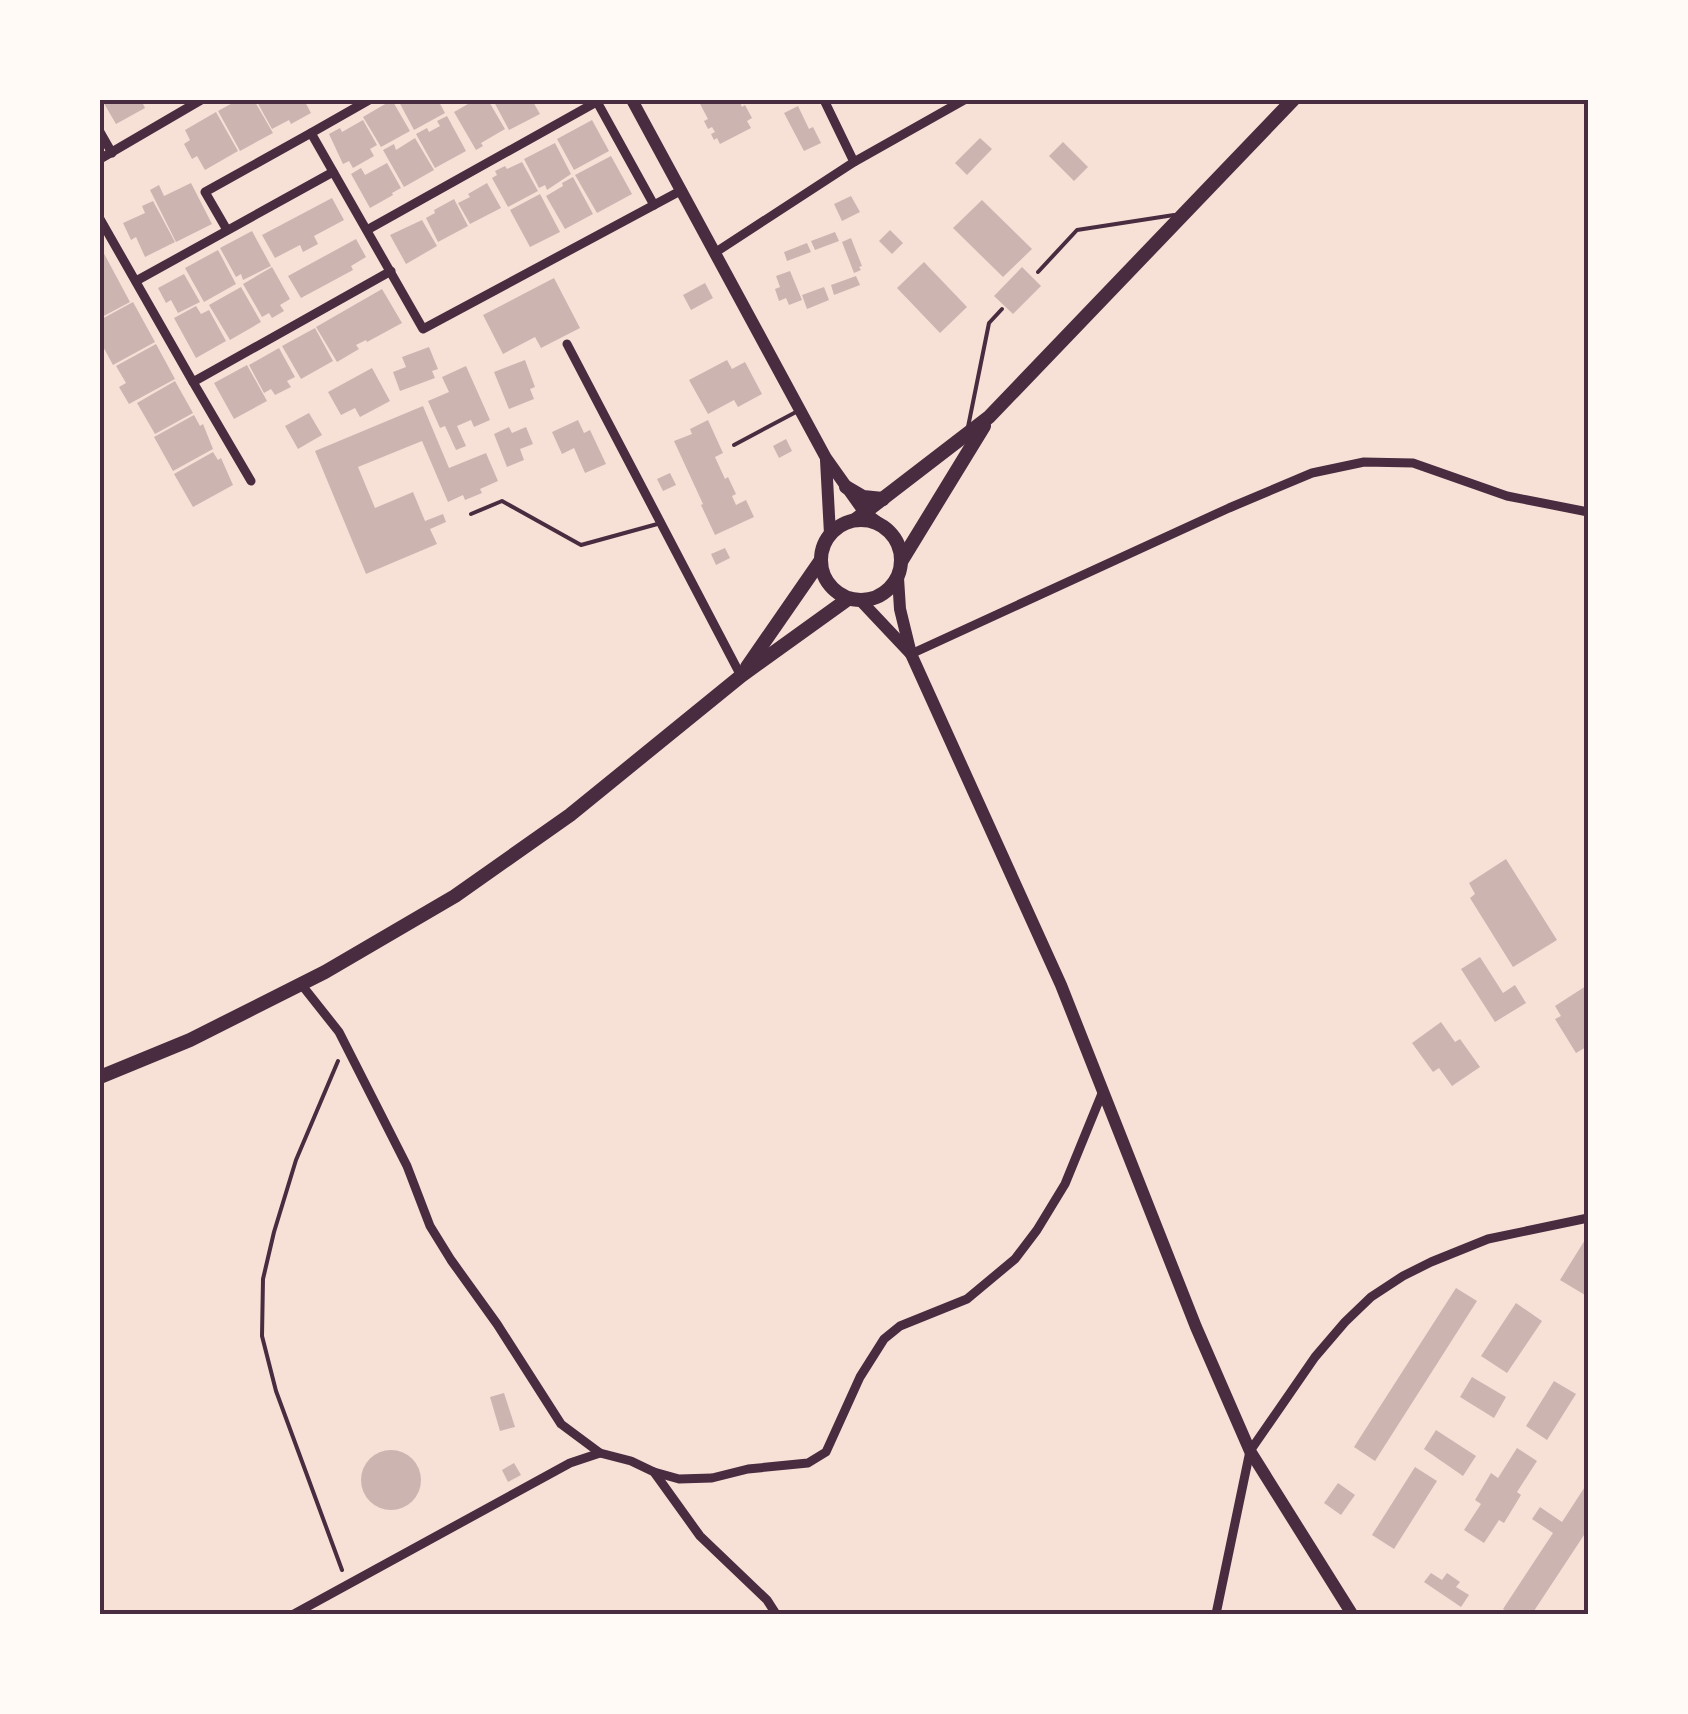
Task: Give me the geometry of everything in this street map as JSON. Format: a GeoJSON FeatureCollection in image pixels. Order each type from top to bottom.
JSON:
{"type":"FeatureCollection","features":[{"type":"Feature","properties":{"kind":"main road"},"geometry":{"type":"LineString","coordinates":[[632,100],[860,517],[880,524],[896,539],[902,560]]}},
{"type":"Feature","properties":{"kind":"main road"},"geometry":{"type":"LineString","coordinates":[[911,654],[854,600],[828,584],[820,560],[830,534],[860,517],[990,417],[1294,100]]}},
{"type":"Feature","properties":{"kind":"main road"},"geometry":{"type":"LineString","coordinates":[[990,417],[902,560],[898,578],[900,609],[911,654],[1062,985],[1196,1327],[1250,1451],[1352,1614]]}},
{"type":"Feature","properties":{"kind":"main road"},"geometry":{"type":"LineString","coordinates":[[826,458],[830,534]]}},
{"type":"Feature","properties":{"kind":"main road"},"geometry":{"type":"LineString","coordinates":[[846,487],[863,497],[884,499]]}},
{"type":"Feature","properties":{"kind":"main road"},"geometry":{"type":"LineString","coordinates":[[741,676],[820,560]]}},
{"type":"Feature","properties":{"kind":"main road"},"geometry":{"type":"LineString","coordinates":[[100,1077],[190,1040],[301,984],[472,884],[570,815],[741,676],[854,600],[882,595],[898,578]]}},
{"type":"Feature","properties":{"kind":"street"},"geometry":{"type":"LineString","coordinates":[[100,159],[201,100]]}},
{"type":"Feature","properties":{"kind":"street"},"geometry":{"type":"LineString","coordinates":[[227,230],[205,192],[369,100]]}},
{"type":"Feature","properties":{"kind":"street"},"geometry":{"type":"LineString","coordinates":[[824,100],[854,162]]}},
{"type":"Feature","properties":{"kind":"street"},"geometry":{"type":"LineString","coordinates":[[716,252],[854,162],[964,100]]}},
{"type":"Feature","properties":{"kind":"street"},"geometry":{"type":"LineString","coordinates":[[367,230],[598,101],[654,205]]}},
{"type":"Feature","properties":{"kind":"street"},"geometry":{"type":"LineString","coordinates":[[100,132],[112,153]]}},
{"type":"Feature","properties":{"kind":"street"},"geometry":{"type":"LineString","coordinates":[[311,133],[423,328],[682,190]]}},
{"type":"Feature","properties":{"kind":"street"},"geometry":{"type":"LineString","coordinates":[[136,281],[334,172]]}},
{"type":"Feature","properties":{"kind":"street"},"geometry":{"type":"LineString","coordinates":[[100,219],[250,481]]}},
{"type":"Feature","properties":{"kind":"street"},"geometry":{"type":"LineString","coordinates":[[193,382],[391,272]]}},
{"type":"Feature","properties":{"kind":"street"},"geometry":{"type":"LineString","coordinates":[[567,344],[741,676]]}},
{"type":"Feature","properties":{"kind":"street"},"geometry":{"type":"LineString","coordinates":[[911,654],[1228,508],[1312,473],[1364,462],[1413,463],[1507,496],[1588,512]]}},
{"type":"Feature","properties":{"kind":"street"},"geometry":{"type":"LineString","coordinates":[[301,984],[340,1032],[407,1166],[430,1226],[561,1424],[600,1453],[680,1478],[712,1478],[808,1462],[826,1452],[860,1377],[884,1340],[900,1326],[967,1299],[1026,1244],[1065,1184],[1103,1091]]}},
{"type":"Feature","properties":{"kind":"street"},"geometry":{"type":"LineString","coordinates":[[1216,1614],[1250,1451],[1314,1358],[1345,1322],[1402,1276],[1431,1262],[1488,1240],[1588,1218]]}},
{"type":"Feature","properties":{"kind":"street"},"geometry":{"type":"LineString","coordinates":[[294,1614],[570,1463],[600,1453]]}},
{"type":"Feature","properties":{"kind":"street"},"geometry":{"type":"LineString","coordinates":[[654,1472],[700,1536],[767,1600],[776,1614]]}},
{"type":"Feature","properties":{"kind":"lane"},"geometry":{"type":"LineString","coordinates":[[1038,272],[1077,230],[1184,214]]}},
{"type":"Feature","properties":{"kind":"lane"},"geometry":{"type":"LineString","coordinates":[[967,435],[988,324],[1002,309]]}},
{"type":"Feature","properties":{"kind":"lane"},"geometry":{"type":"LineString","coordinates":[[734,445],[800,410]]}},
{"type":"Feature","properties":{"kind":"lane"},"geometry":{"type":"LineString","coordinates":[[470,514],[502,501],[581,545],[661,523]]}},
{"type":"Feature","properties":{"kind":"path"},"geometry":{"type":"LineString","coordinates":[[340,1032],[340,1056],[296,1160],[274,1232],[263,1279],[262,1336],[276,1391],[348,1585]]}},
{"type":"Feature","properties":{"kind":"building"},"geometry":{"type":"Polygon","coordinates":[[[102,100],[141,100],[145,108],[116,124],[102,100]]]}},
{"type":"Feature","properties":{"kind":"building"},"geometry":{"type":"Polygon","coordinates":[[[238,100],[254,100],[273,133],[240,151],[218,111],[238,100]]]}},
{"type":"Feature","properties":{"kind":"building"},"geometry":{"type":"Polygon","coordinates":[[[256,100],[304,100],[311,113],[272,129],[256,100]]]}},
{"type":"Feature","properties":{"kind":"building"},"geometry":{"type":"Polygon","coordinates":[[[392,100],[410,131],[381,147],[363,117],[392,100]]]}},
{"type":"Feature","properties":{"kind":"building"},"geometry":{"type":"Polygon","coordinates":[[[398,100],[438,100],[445,113],[414,130],[398,100]]]}},
{"type":"Feature","properties":{"kind":"building"},"geometry":{"type":"Polygon","coordinates":[[[475,100],[488,100],[505,129],[476,150],[454,112],[475,100]]]}},
{"type":"Feature","properties":{"kind":"building"},"geometry":{"type":"Polygon","coordinates":[[[493,100],[532,100],[540,114],[509,130],[493,100]]]}},
{"type":"Feature","properties":{"kind":"building"},"geometry":{"type":"Polygon","coordinates":[[[698,100],[739,100],[752,118],[747,121],[751,128],[720,144],[711,134],[715,132],[712,127],[708,129],[704,121],[708,119],[698,100]]]}},
{"type":"Feature","properties":{"kind":"building"},"geometry":{"type":"Polygon","coordinates":[[[798,106],[821,143],[804,151],[784,113],[798,106]]]}},
{"type":"Feature","properties":{"kind":"building"},"geometry":{"type":"Polygon","coordinates":[[[216,112],[238,151],[205,170],[197,156],[192,159],[184,144],[190,140],[185,130],[216,112]]]}},
{"type":"Feature","properties":{"kind":"building"},"geometry":{"type":"Polygon","coordinates":[[[447,116],[466,151],[435,168],[416,134],[440,126],[437,121],[447,116]]]}},
{"type":"Feature","properties":{"kind":"building"},"geometry":{"type":"Polygon","coordinates":[[[363,120],[377,145],[370,149],[374,156],[353,168],[349,161],[343,164],[329,134],[340,128],[342,132],[363,120]]]}},
{"type":"Feature","properties":{"kind":"building"},"geometry":{"type":"Polygon","coordinates":[[[592,120],[609,151],[574,170],[557,139],[592,120]]]}},
{"type":"Feature","properties":{"kind":"building"},"geometry":{"type":"Polygon","coordinates":[[[415,138],[434,170],[404,187],[383,150],[394,144],[396,150],[415,138]]]}},
{"type":"Feature","properties":{"kind":"building"},"geometry":{"type":"Polygon","coordinates":[[[980,138],[992,149],[967,175],[955,163],[980,138]]]}},
{"type":"Feature","properties":{"kind":"building"},"geometry":{"type":"Polygon","coordinates":[[[1063,142],[1088,167],[1074,181],[1049,156],[1063,142]]]}},
{"type":"Feature","properties":{"kind":"building"},"geometry":{"type":"Polygon","coordinates":[[[555,143],[571,174],[547,190],[545,185],[539,188],[524,159],[555,143]]]}},
{"type":"Feature","properties":{"kind":"building"},"geometry":{"type":"Polygon","coordinates":[[[611,156],[632,194],[597,213],[575,175],[611,156]]]}},
{"type":"Feature","properties":{"kind":"building"},"geometry":{"type":"Polygon","coordinates":[[[522,162],[538,191],[508,207],[492,178],[497,175],[495,171],[522,162]]]}},
{"type":"Feature","properties":{"kind":"building"},"geometry":{"type":"Polygon","coordinates":[[[387,163],[401,188],[370,208],[351,174],[361,168],[365,175],[387,163]]]}},
{"type":"Feature","properties":{"kind":"building"},"geometry":{"type":"Polygon","coordinates":[[[573,177],[593,214],[565,229],[546,196],[573,177]]]}},
{"type":"Feature","properties":{"kind":"building"},"geometry":{"type":"Polygon","coordinates":[[[191,183],[212,224],[176,242],[150,190],[159,185],[164,196],[191,183]]]}},
{"type":"Feature","properties":{"kind":"building"},"geometry":{"type":"Polygon","coordinates":[[[487,183],[501,208],[470,224],[458,203],[487,183]]]}},
{"type":"Feature","properties":{"kind":"building"},"geometry":{"type":"Polygon","coordinates":[[[540,194],[560,232],[530,247],[510,210],[540,194]]]}},
{"type":"Feature","properties":{"kind":"building"},"geometry":{"type":"Polygon","coordinates":[[[851,196],[860,212],[842,221],[834,204],[851,196]]]}},
{"type":"Feature","properties":{"kind":"building"},"geometry":{"type":"Polygon","coordinates":[[[332,198],[344,220],[314,236],[318,244],[303,252],[300,245],[275,258],[262,235],[332,198]]]}},
{"type":"Feature","properties":{"kind":"building"},"geometry":{"type":"Polygon","coordinates":[[[454,199],[468,226],[438,242],[426,218],[454,199]]]}},
{"type":"Feature","properties":{"kind":"building"},"geometry":{"type":"Polygon","coordinates":[[[982,200],[1032,249],[1003,277],[953,228],[982,200]]]}},
{"type":"Feature","properties":{"kind":"building"},"geometry":{"type":"Polygon","coordinates":[[[153,201],[175,242],[145,257],[136,237],[131,240],[123,223],[145,213],[142,206],[153,201]]]}},
{"type":"Feature","properties":{"kind":"building"},"geometry":{"type":"Polygon","coordinates":[[[422,220],[437,246],[406,264],[390,235],[422,220]]]}},
{"type":"Feature","properties":{"kind":"building"},"geometry":{"type":"Polygon","coordinates":[[[890,230],[903,243],[892,254],[879,241],[890,230]]]}},
{"type":"Feature","properties":{"kind":"building"},"geometry":{"type":"Polygon","coordinates":[[[252,231],[271,266],[243,280],[241,274],[236,277],[220,248],[252,231]]]}},
{"type":"Feature","properties":{"kind":"building"},"geometry":{"type":"Polygon","coordinates":[[[835,232],[839,241],[815,250],[811,241],[835,232]]]}},
{"type":"Feature","properties":{"kind":"building"},"geometry":{"type":"Polygon","coordinates":[[[851,238],[862,266],[854,273],[842,242],[851,238]]]}},
{"type":"Feature","properties":{"kind":"building"},"geometry":{"type":"Polygon","coordinates":[[[356,239],[366,257],[351,266],[353,270],[301,298],[288,276],[356,239]]]}},
{"type":"Feature","properties":{"kind":"building"},"geometry":{"type":"Polygon","coordinates":[[[807,243],[811,252],[787,261],[784,252],[807,243]]]}},
{"type":"Feature","properties":{"kind":"building"},"geometry":{"type":"Polygon","coordinates":[[[100,246],[130,302],[100,318],[100,246]]]}},
{"type":"Feature","properties":{"kind":"building"},"geometry":{"type":"Polygon","coordinates":[[[218,250],[236,284],[204,302],[185,268],[218,250]]]}},
{"type":"Feature","properties":{"kind":"building"},"geometry":{"type":"Polygon","coordinates":[[[924,262],[967,307],[940,333],[897,288],[924,262]]]}},
{"type":"Feature","properties":{"kind":"building"},"geometry":{"type":"Polygon","coordinates":[[[272,267],[290,299],[280,305],[284,311],[272,318],[269,313],[262,317],[243,284],[272,267]]]}},
{"type":"Feature","properties":{"kind":"building"},"geometry":{"type":"Polygon","coordinates":[[[1022,267],[1041,286],[1013,314],[994,296],[1022,267]]]}},
{"type":"Feature","properties":{"kind":"building"},"geometry":{"type":"Polygon","coordinates":[[[790,271],[802,300],[789,305],[786,298],[779,301],[775,289],[780,287],[776,276],[790,271]]]}},
{"type":"Feature","properties":{"kind":"building"},"geometry":{"type":"Polygon","coordinates":[[[184,274],[200,302],[178,313],[171,300],[166,303],[158,288],[184,274]]]}},
{"type":"Feature","properties":{"kind":"building"},"geometry":{"type":"Polygon","coordinates":[[[856,276],[860,285],[834,295],[831,285],[856,276]]]}},
{"type":"Feature","properties":{"kind":"building"},"geometry":{"type":"Polygon","coordinates":[[[554,278],[580,328],[541,348],[535,337],[503,354],[483,315],[554,278]]]}},
{"type":"Feature","properties":{"kind":"building"},"geometry":{"type":"Polygon","coordinates":[[[705,283],[713,298],[691,310],[683,295],[705,283]]]}},
{"type":"Feature","properties":{"kind":"building"},"geometry":{"type":"Polygon","coordinates":[[[241,287],[261,322],[230,340],[209,305],[241,287]]]}},
{"type":"Feature","properties":{"kind":"building"},"geometry":{"type":"Polygon","coordinates":[[[824,287],[829,300],[807,309],[802,295],[824,287]]]}},
{"type":"Feature","properties":{"kind":"building"},"geometry":{"type":"Polygon","coordinates":[[[382,289],[402,323],[356,345],[359,349],[337,362],[316,327],[382,289]]]}},
{"type":"Feature","properties":{"kind":"building"},"geometry":{"type":"Polygon","coordinates":[[[133,302],[155,342],[113,365],[100,341],[100,320],[133,302]]]}},
{"type":"Feature","properties":{"kind":"building"},"geometry":{"type":"Polygon","coordinates":[[[196,306],[201,314],[209,310],[226,341],[196,358],[174,318],[196,306]]]}},
{"type":"Feature","properties":{"kind":"building"},"geometry":{"type":"Polygon","coordinates":[[[315,328],[333,361],[301,379],[282,346],[315,328]]]}},
{"type":"Feature","properties":{"kind":"building"},"geometry":{"type":"Polygon","coordinates":[[[156,344],[175,379],[129,404],[119,387],[126,383],[116,366],[156,344]]]}},
{"type":"Feature","properties":{"kind":"building"},"geometry":{"type":"Polygon","coordinates":[[[429,347],[438,369],[432,371],[435,378],[400,391],[393,372],[406,367],[402,357],[429,347]]]}},
{"type":"Feature","properties":{"kind":"building"},"geometry":{"type":"Polygon","coordinates":[[[279,348],[295,377],[287,381],[291,387],[275,395],[271,389],[264,393],[249,365],[279,348]]]}},
{"type":"Feature","properties":{"kind":"building"},"geometry":{"type":"Polygon","coordinates":[[[525,360],[535,387],[530,389],[534,399],[509,409],[494,372],[525,360]]]}},
{"type":"Feature","properties":{"kind":"building"},"geometry":{"type":"Polygon","coordinates":[[[727,360],[732,369],[745,362],[762,394],[738,407],[734,400],[708,414],[689,380],[727,360]]]}},
{"type":"Feature","properties":{"kind":"building"},"geometry":{"type":"Polygon","coordinates":[[[247,365],[267,401],[234,419],[214,383],[247,365]]]}},
{"type":"Feature","properties":{"kind":"building"},"geometry":{"type":"Polygon","coordinates":[[[466,366],[490,420],[474,427],[471,420],[457,426],[466,446],[456,450],[428,401],[449,392],[442,377],[466,366]]]}},
{"type":"Feature","properties":{"kind":"building"},"geometry":{"type":"Polygon","coordinates":[[[372,368],[390,401],[360,417],[355,408],[341,415],[328,392],[372,368]]]}},
{"type":"Feature","properties":{"kind":"building"},"geometry":{"type":"Polygon","coordinates":[[[175,381],[193,413],[155,434],[137,403],[175,381]]]}},
{"type":"Feature","properties":{"kind":"building"},"geometry":{"type":"Polygon","coordinates":[[[423,406],[449,468],[486,453],[498,481],[480,489],[482,493],[448,502],[422,441],[358,467],[375,508],[413,492],[425,521],[443,514],[446,522],[430,529],[437,544],[366,574],[315,451],[423,406]]]}},
{"type":"Feature","properties":{"kind":"building"},"geometry":{"type":"Polygon","coordinates":[[[309,413],[322,435],[298,449],[285,426],[309,413]]]}},
{"type":"Feature","properties":{"kind":"building"},"geometry":{"type":"Polygon","coordinates":[[[194,415],[200,426],[203,424],[213,449],[173,471],[154,437],[194,415]]]}},
{"type":"Feature","properties":{"kind":"building"},"geometry":{"type":"Polygon","coordinates":[[[578,420],[584,433],[590,430],[606,464],[585,473],[574,448],[562,454],[552,432],[578,420]]]}},
{"type":"Feature","properties":{"kind":"building"},"geometry":{"type":"Polygon","coordinates":[[[708,420],[723,453],[715,457],[736,494],[732,496],[736,505],[746,500],[754,517],[715,535],[674,441],[692,434],[690,429],[708,420]]]}},
{"type":"Feature","properties":{"kind":"building"},"geometry":{"type":"Polygon","coordinates":[[[509,427],[512,433],[526,427],[533,444],[520,449],[524,460],[507,467],[494,434],[509,427]]]}},
{"type":"Feature","properties":{"kind":"building"},"geometry":{"type":"Polygon","coordinates":[[[786,439],[792,451],[779,458],[773,446],[786,439]]]}},
{"type":"Feature","properties":{"kind":"building"},"geometry":{"type":"Polygon","coordinates":[[[213,452],[218,460],[221,458],[233,485],[193,507],[174,474],[213,452]]]}},
{"type":"Feature","properties":{"kind":"building"},"geometry":{"type":"Polygon","coordinates":[[[670,473],[676,485],[663,491],[657,479],[670,473]]]}},
{"type":"Feature","properties":{"kind":"building"},"geometry":{"type":"Polygon","coordinates":[[[725,548],[730,558],[716,565],[711,554],[725,548]]]}},
{"type":"Feature","properties":{"kind":"building"},"geometry":{"type":"Polygon","coordinates":[[[1506,859],[1557,940],[1513,967],[1470,898],[1475,894],[1469,883],[1506,859]]]}},
{"type":"Feature","properties":{"kind":"building"},"geometry":{"type":"Polygon","coordinates":[[[1480,957],[1503,993],[1515,985],[1526,1003],[1495,1022],[1461,969],[1480,957]]]}},
{"type":"Feature","properties":{"kind":"building"},"geometry":{"type":"Polygon","coordinates":[[[1586,986],[1588,1046],[1576,1053],[1555,1019],[1561,1016],[1555,1006],[1586,986]]]}},
{"type":"Feature","properties":{"kind":"building"},"geometry":{"type":"Polygon","coordinates":[[[1441,1022],[1455,1042],[1460,1039],[1480,1067],[1452,1086],[1439,1068],[1433,1072],[1412,1043],[1441,1022]]]}},
{"type":"Feature","properties":{"kind":"building"},"geometry":{"type":"Polygon","coordinates":[[[1588,1235],[1588,1289],[1585,1295],[1560,1280],[1588,1235]]]}},
{"type":"Feature","properties":{"kind":"building"},"geometry":{"type":"Polygon","coordinates":[[[1456,1288],[1477,1301],[1375,1461],[1354,1447],[1456,1288]]]}},
{"type":"Feature","properties":{"kind":"building"},"geometry":{"type":"Polygon","coordinates":[[[1516,1303],[1542,1321],[1507,1373],[1481,1356],[1516,1303]]]}},
{"type":"Feature","properties":{"kind":"building"},"geometry":{"type":"Polygon","coordinates":[[[1472,1377],[1506,1397],[1494,1418],[1460,1397],[1472,1377]]]}},
{"type":"Feature","properties":{"kind":"building"},"geometry":{"type":"Polygon","coordinates":[[[1554,1381],[1576,1394],[1547,1440],[1526,1426],[1554,1381]]]}},
{"type":"Feature","properties":{"kind":"building"},"geometry":{"type":"Polygon","coordinates":[[[504,1393],[515,1427],[500,1431],[490,1397],[504,1393]]]}},
{"type":"Feature","properties":{"kind":"building"},"geometry":{"type":"Polygon","coordinates":[[[1436,1430],[1476,1456],[1463,1476],[1424,1449],[1436,1430]]]}},
{"type":"Feature","properties":{"kind":"building"},"geometry":{"type":"Polygon","coordinates":[[[1517,1448],[1537,1461],[1517,1492],[1521,1495],[1504,1523],[1499,1520],[1484,1543],[1464,1530],[1481,1504],[1475,1500],[1491,1473],[1498,1478],[1517,1448]]]}},
{"type":"Feature","properties":{"kind":"building"},"geometry":{"type":"Polygon","coordinates":[[[391,1450],[413,1458],[421,1480],[413,1502],[391,1510],[369,1502],[361,1480],[369,1458],[391,1450]]]}},
{"type":"Feature","properties":{"kind":"building"},"geometry":{"type":"Polygon","coordinates":[[[514,1463],[521,1475],[508,1482],[502,1470],[514,1463]]]}},
{"type":"Feature","properties":{"kind":"building"},"geometry":{"type":"Polygon","coordinates":[[[1415,1467],[1437,1481],[1394,1549],[1372,1535],[1415,1467]]]}},
{"type":"Feature","properties":{"kind":"building"},"geometry":{"type":"Polygon","coordinates":[[[1588,1482],[1588,1529],[1532,1614],[1512,1614],[1503,1609],[1553,1533],[1532,1519],[1540,1507],[1562,1522],[1588,1482]]]}},
{"type":"Feature","properties":{"kind":"building"},"geometry":{"type":"Polygon","coordinates":[[[1338,1483],[1355,1495],[1341,1515],[1324,1503],[1338,1483]]]}},
{"type":"Feature","properties":{"kind":"building"},"geometry":{"type":"Polygon","coordinates":[[[1431,1573],[1442,1580],[1447,1573],[1460,1582],[1456,1587],[1469,1595],[1461,1607],[1424,1582],[1431,1573]]]}}]}
